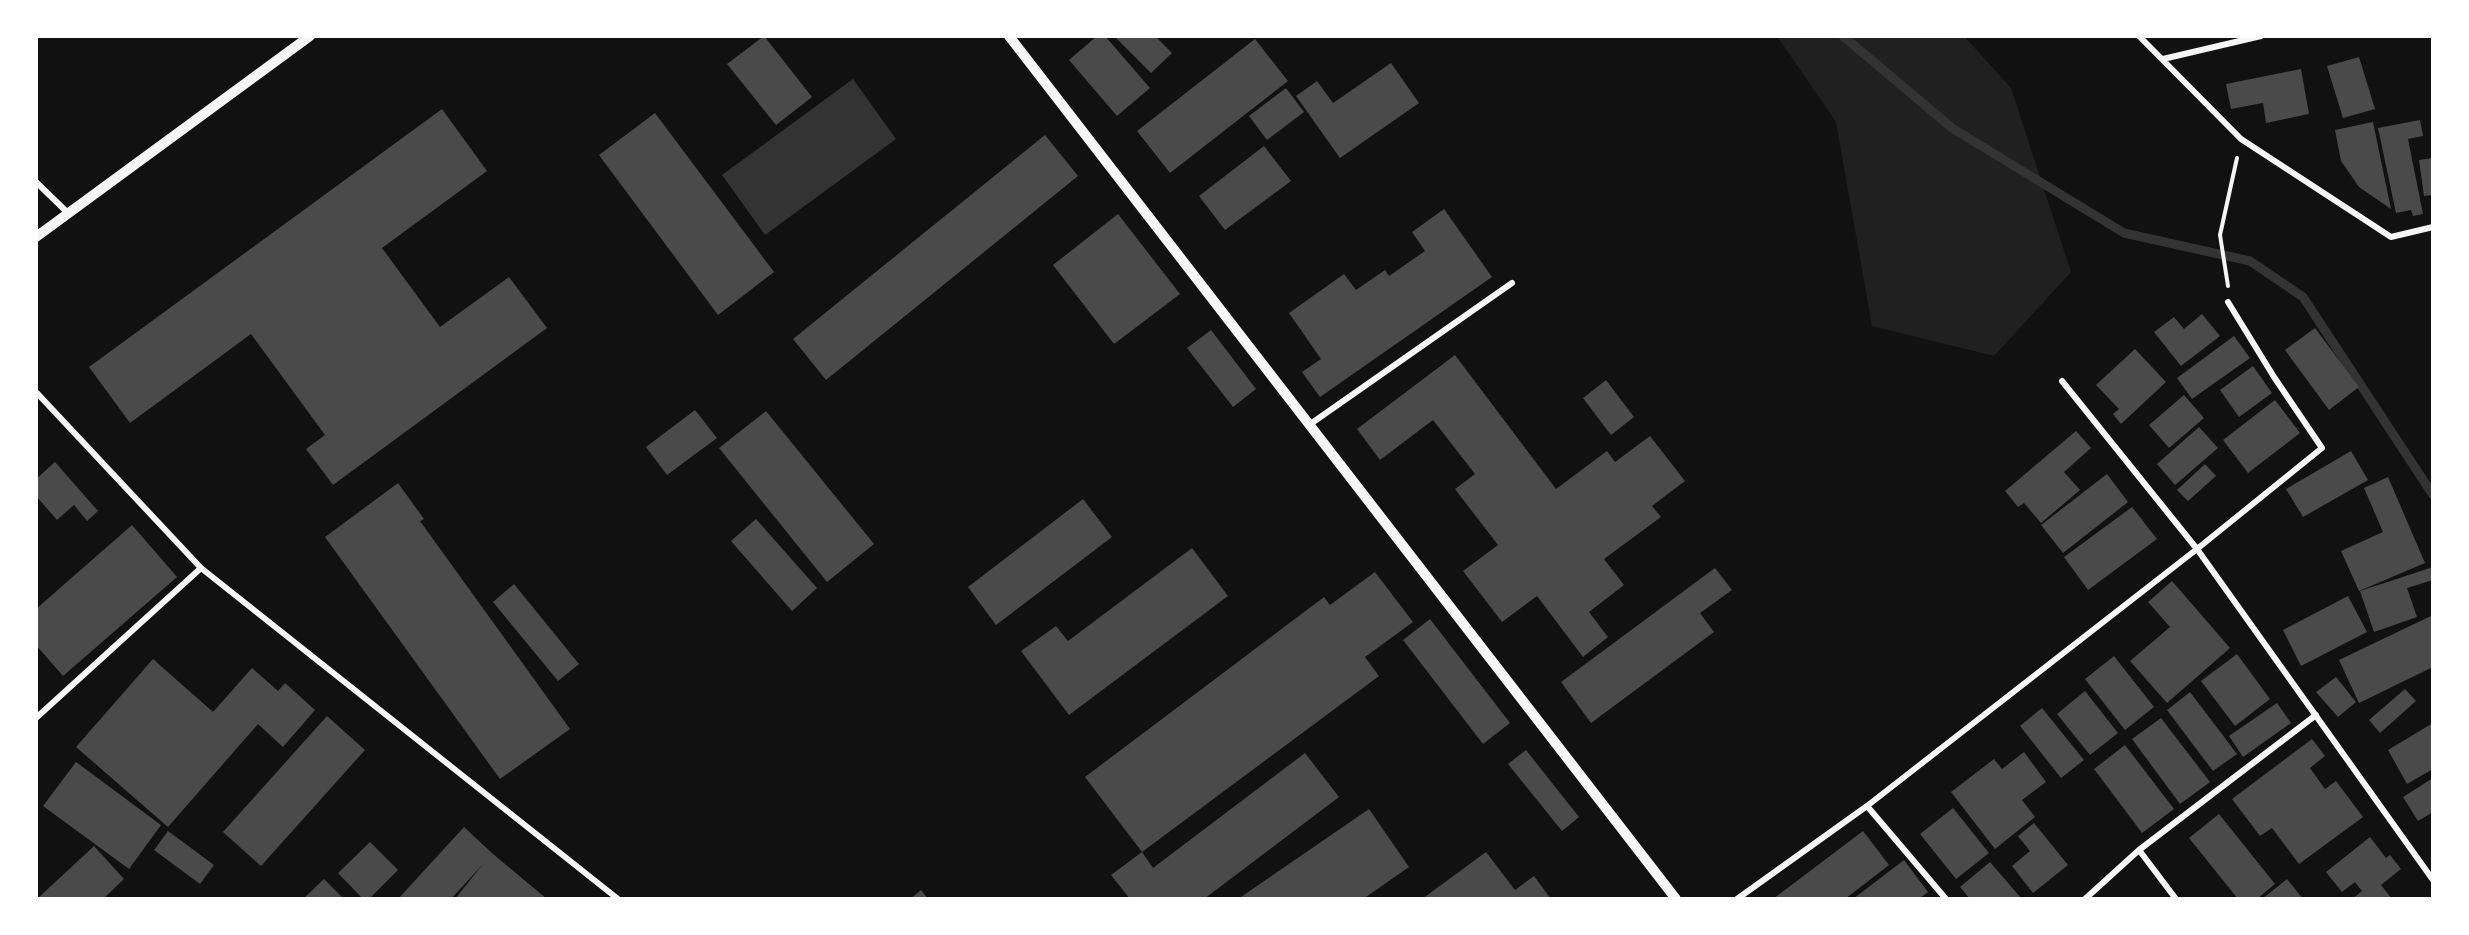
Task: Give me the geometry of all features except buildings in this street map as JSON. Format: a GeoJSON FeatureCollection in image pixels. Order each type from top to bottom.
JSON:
{"type":"FeatureCollection","features":[{"type":"Feature","properties":{"kind":"street"},"geometry":{"type":"LineString","coordinates":[[36,237],[310,36]]}},
{"type":"Feature","properties":{"kind":"street"},"geometry":{"type":"LineString","coordinates":[[1009,36],[1676,899]]}},
{"type":"Feature","properties":{"kind":"street"},"geometry":{"type":"LineString","coordinates":[[2139,36],[2241,139],[2391,237],[2433,228]]}},
{"type":"Feature","properties":{"kind":"street"},"geometry":{"type":"LineString","coordinates":[[2163,59],[2261,36]]}},
{"type":"Feature","properties":{"kind":"street"},"geometry":{"type":"LineString","coordinates":[[36,183],[68,213]]}},
{"type":"Feature","properties":{"kind":"street"},"geometry":{"type":"LineString","coordinates":[[1309,425],[1512,283]]}},
{"type":"Feature","properties":{"kind":"street"},"geometry":{"type":"LineString","coordinates":[[1737,899],[1867,806],[2198,549],[2322,448],[2274,377],[2228,302]]}},
{"type":"Feature","properties":{"kind":"street"},"geometry":{"type":"LineString","coordinates":[[2062,381],[2198,549],[2433,880]]}},
{"type":"Feature","properties":{"kind":"street"},"geometry":{"type":"LineString","coordinates":[[36,392],[201,568],[618,899]]}},
{"type":"Feature","properties":{"kind":"street"},"geometry":{"type":"LineString","coordinates":[[36,718],[201,568]]}},
{"type":"Feature","properties":{"kind":"street"},"geometry":{"type":"LineString","coordinates":[[2085,899],[2139,850],[2316,716]]}},
{"type":"Feature","properties":{"kind":"street"},"geometry":{"type":"LineString","coordinates":[[1867,806],[1946,899]]}},
{"type":"Feature","properties":{"kind":"street"},"geometry":{"type":"LineString","coordinates":[[2139,850],[2176,899]]}},
{"type":"Feature","properties":{"kind":"path"},"geometry":{"type":"LineString","coordinates":[[2228,291],[2220,235],[2241,139]]}},
{"type":"Feature","properties":{"kind":"shaded area"},"geometry":{"type":"Polygon","coordinates":[[[1777,36],[1964,36],[2011,88],[2071,272],[1994,356],[1872,326],[1836,122],[1777,36]]]}},
{"type":"Feature","properties":{"kind":"shaded area"},"geometry":{"type":"Polygon","coordinates":[[[853,79],[896,139],[765,235],[722,175],[853,79]]]}},
{"type":"Feature","properties":{"kind":"waterway"},"geometry":{"type":"LineString","coordinates":[[1843,36],[1952,128],[2124,233],[2250,261],[2303,297],[2433,495]]}}]}
